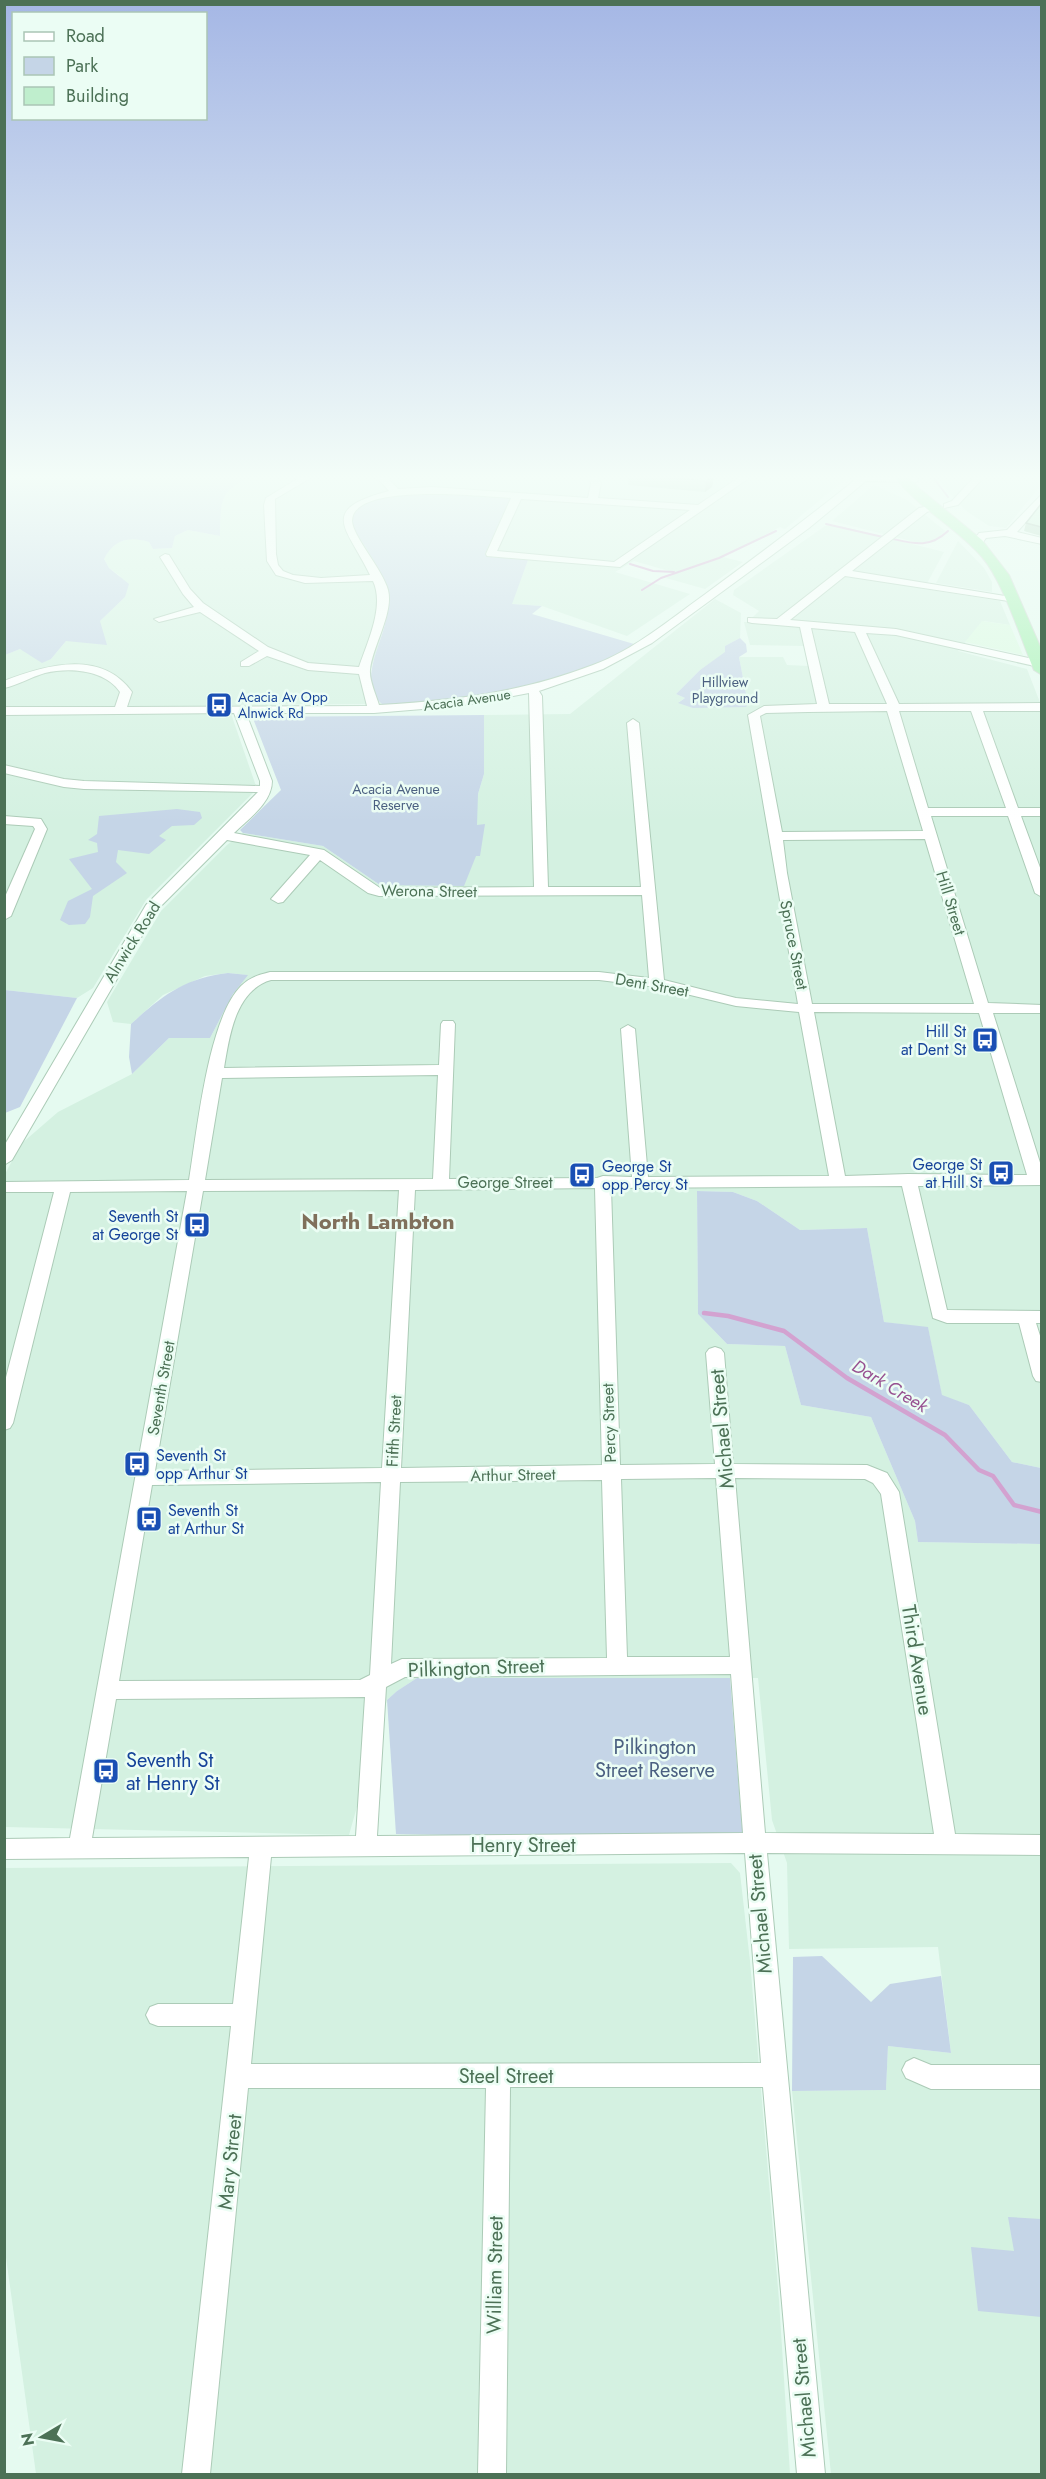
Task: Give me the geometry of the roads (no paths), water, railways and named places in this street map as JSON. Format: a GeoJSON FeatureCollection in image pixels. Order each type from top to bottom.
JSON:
{"type":"FeatureCollection","features":[{"type":"Feature","properties":{"kind":"highway"},"geometry":{"type":"LineString","coordinates":[[1008,592],[1041,666]]}},
{"type":"Feature","properties":{"kind":"highway"},"geometry":{"type":"LineString","coordinates":[[1024,592],[1041,632]]}},
{"type":"Feature","properties":{"kind":"street"},"geometry":{"type":"LineString","coordinates":[[187,592],[202,608],[283,661],[305,667],[364,671]]}},
{"type":"Feature","properties":{"kind":"street"},"geometry":{"type":"LineString","coordinates":[[374,709],[364,671],[380,623],[383,592]]}},
{"type":"Feature","properties":{"kind":"street","name":"Acacia Avenue"},"geometry":{"type":"LineString","coordinates":[[4,711],[374,709],[459,703],[532,689],[595,669],[648,641],[715,592]]}},
{"type":"Feature","properties":{"kind":"street"},"geometry":{"type":"LineString","coordinates":[[780,622],[820,592]]}},
{"type":"Feature","properties":{"kind":"street"},"geometry":{"type":"LineString","coordinates":[[960,592],[1011,600]]}},
{"type":"Feature","properties":{"kind":"street"},"geometry":{"type":"LineString","coordinates":[[159,619],[202,608]]}},
{"type":"Feature","properties":{"kind":"street"},"geometry":{"type":"LineString","coordinates":[[752,620],[896,632],[1041,666]]}},
{"type":"Feature","properties":{"kind":"street"},"geometry":{"type":"LineString","coordinates":[[805,625],[824,708],[1041,707]]}},
{"type":"Feature","properties":{"kind":"street","name":"Hill Street"},"geometry":{"type":"LineString","coordinates":[[859,629],[894,708],[981,1004],[985,1009],[1039,1180]]}},
{"type":"Feature","properties":{"kind":"street"},"geometry":{"type":"LineString","coordinates":[[245,664],[266,652]]}},
{"type":"Feature","properties":{"kind":"street"},"geometry":{"type":"LineString","coordinates":[[4,685],[57,668],[98,672],[122,684],[126,692],[120,711]]}},
{"type":"Feature","properties":{"kind":"street"},"geometry":{"type":"LineString","coordinates":[[532,689],[536,696],[541,892]]}},
{"type":"Feature","properties":{"kind":"street"},"geometry":{"type":"LineString","coordinates":[[976,707],[1041,893]]}},
{"type":"Feature","properties":{"kind":"street","name":"Spruce Street"},"geometry":{"type":"LineString","coordinates":[[824,708],[758,711],[754,715],[776,836],[780,873],[838,1180]]}},
{"type":"Feature","properties":{"kind":"street","name":"Alnwick Road"},"geometry":{"type":"LineString","coordinates":[[4,1160],[151,908],[262,798],[266,789],[266,781],[239,711]]}},
{"type":"Feature","properties":{"kind":"street"},"geometry":{"type":"LineString","coordinates":[[633,723],[657,983]]}},
{"type":"Feature","properties":{"kind":"street"},"geometry":{"type":"LineString","coordinates":[[4,769],[64,783],[84,785],[256,789]]}},
{"type":"Feature","properties":{"kind":"street"},"geometry":{"type":"LineString","coordinates":[[924,812],[1041,812]]}},
{"type":"Feature","properties":{"kind":"street"},"geometry":{"type":"LineString","coordinates":[[4,820],[37,822],[41,828],[4,916]]}},
{"type":"Feature","properties":{"kind":"street","name":"Werona Street"},"geometry":{"type":"LineString","coordinates":[[223,835],[319,853],[379,892],[648,891]]}},
{"type":"Feature","properties":{"kind":"street"},"geometry":{"type":"LineString","coordinates":[[776,836],[930,835]]}},
{"type":"Feature","properties":{"kind":"street"},"geometry":{"type":"LineString","coordinates":[[278,899],[319,853]]}},
{"type":"Feature","properties":{"kind":"street","name":"Dent Street"},"geometry":{"type":"LineString","coordinates":[[262,977],[578,976],[627,978],[736,1002],[806,1010],[1041,1009]]}},
{"type":"Feature","properties":{"kind":"street","name":"Seventh Street"},"geometry":{"type":"LineString","coordinates":[[80,1848],[196,1184],[227,1020],[236,1002],[251,983],[262,977]]}},
{"type":"Feature","properties":{"kind":"street"},"geometry":{"type":"LineString","coordinates":[[441,1182],[448,1024]]}},
{"type":"Feature","properties":{"kind":"street"},"geometry":{"type":"LineString","coordinates":[[628,1029],[640,1181]]}},
{"type":"Feature","properties":{"kind":"street"},"geometry":{"type":"LineString","coordinates":[[216,1073],[445,1070]]}},
{"type":"Feature","properties":{"kind":"street"},"geometry":{"type":"LineString","coordinates":[[908,1179],[935,1308],[939,1314],[947,1317],[1034,1317],[1041,1376]]}},
{"type":"Feature","properties":{"kind":"street","name":"George Street"},"geometry":{"type":"LineString","coordinates":[[4,1187],[441,1182],[1039,1180]]}},
{"type":"Feature","properties":{"kind":"street","name":"Percy Street"},"geometry":{"type":"LineString","coordinates":[[603,1181],[617,1665]]}},
{"type":"Feature","properties":{"kind":"street","name":"Fifth Street"},"geometry":{"type":"LineString","coordinates":[[366,1845],[392,1477],[407,1183]]}},
{"type":"Feature","properties":{"kind":"street"},"geometry":{"type":"LineString","coordinates":[[4,1423],[63,1187]]}},
{"type":"Feature","properties":{"kind":"street","name":"Michael Street"},"geometry":{"type":"LineString","coordinates":[[715,1353],[754,1843],[811,2475]]}},
{"type":"Feature","properties":{"kind":"street","name":"Arthur Street"},"geometry":{"type":"LineString","coordinates":[[146,1478],[725,1472],[867,1472],[880,1478]]}},
{"type":"Feature","properties":{"kind":"street","name":"Third Avenue"},"geometry":{"type":"LineString","coordinates":[[880,1478],[890,1492],[946,1844]]}},
{"type":"Feature","properties":{"kind":"street","name":"Pilkington Street"},"geometry":{"type":"LineString","coordinates":[[108,1690],[363,1689],[402,1668],[741,1665]]}},
{"type":"Feature","properties":{"kind":"street","name":"Henry Street"},"geometry":{"type":"LineString","coordinates":[[4,1848],[754,1843],[1041,1845]]}},
{"type":"Feature","properties":{"kind":"street","name":"Mary Street"},"geometry":{"type":"LineString","coordinates":[[196,2475],[261,1848]]}},
{"type":"Feature","properties":{"kind":"street"},"geometry":{"type":"LineString","coordinates":[[158,2015],[245,2015]]}},
{"type":"Feature","properties":{"kind":"street"},"geometry":{"type":"LineString","coordinates":[[914,2070],[931,2077],[1041,2077]]}},
{"type":"Feature","properties":{"kind":"street","name":"Steel Street"},"geometry":{"type":"LineString","coordinates":[[239,2076],[774,2076]]}},
{"type":"Feature","properties":{"kind":"street","name":"William Street"},"geometry":{"type":"LineString","coordinates":[[492,2475],[498,2076]]}},
{"type":"Feature","properties":{"kind":"waterway","name":"Dark Creek"},"geometry":{"type":"LineString","coordinates":[[704,1313],[728,1316],[784,1331],[847,1378],[945,1435],[979,1470],[993,1476],[1014,1505],[1042,1512]]}},
{"type":"Feature","properties":{"kind":"place","name":"Acacia Av Opp Alnwick Rd"},"geometry":{"type":"Point","coordinates":[219,705]}},
{"type":"Feature","properties":{"kind":"place","name":"Hill St at Dent St"},"geometry":{"type":"Point","coordinates":[985,1040]}},
{"type":"Feature","properties":{"kind":"place","name":"George St at Hill St"},"geometry":{"type":"Point","coordinates":[1001,1173]}},
{"type":"Feature","properties":{"kind":"place","name":"George St opp Percy St"},"geometry":{"type":"Point","coordinates":[582,1175]}},
{"type":"Feature","properties":{"kind":"place","name":"Seventh St at George St"},"geometry":{"type":"Point","coordinates":[197,1225]}},
{"type":"Feature","properties":{"kind":"place","name":"Seventh St opp Arthur St"},"geometry":{"type":"Point","coordinates":[137,1464]}},
{"type":"Feature","properties":{"kind":"place","name":"Seventh St at Arthur St"},"geometry":{"type":"Point","coordinates":[149,1519]}},
{"type":"Feature","properties":{"kind":"place","name":"Seventh St at Henry St"},"geometry":{"type":"Point","coordinates":[106,1771]}},
{"type":"Feature","properties":{"kind":"district","name":"North Lambton"},"geometry":{"type":"Point","coordinates":[378,1221]}},
{"type":"Feature","properties":{"kind":"park label","name":"Hillview Playground"},"geometry":{"type":"Point","coordinates":[725,690]}},
{"type":"Feature","properties":{"kind":"park label","name":"Acacia Avenue Reserve"},"geometry":{"type":"Point","coordinates":[396,798]}},
{"type":"Feature","properties":{"kind":"park label","name":"Pilkington Street Reserve"},"geometry":{"type":"Point","coordinates":[655,1758]}}]}
